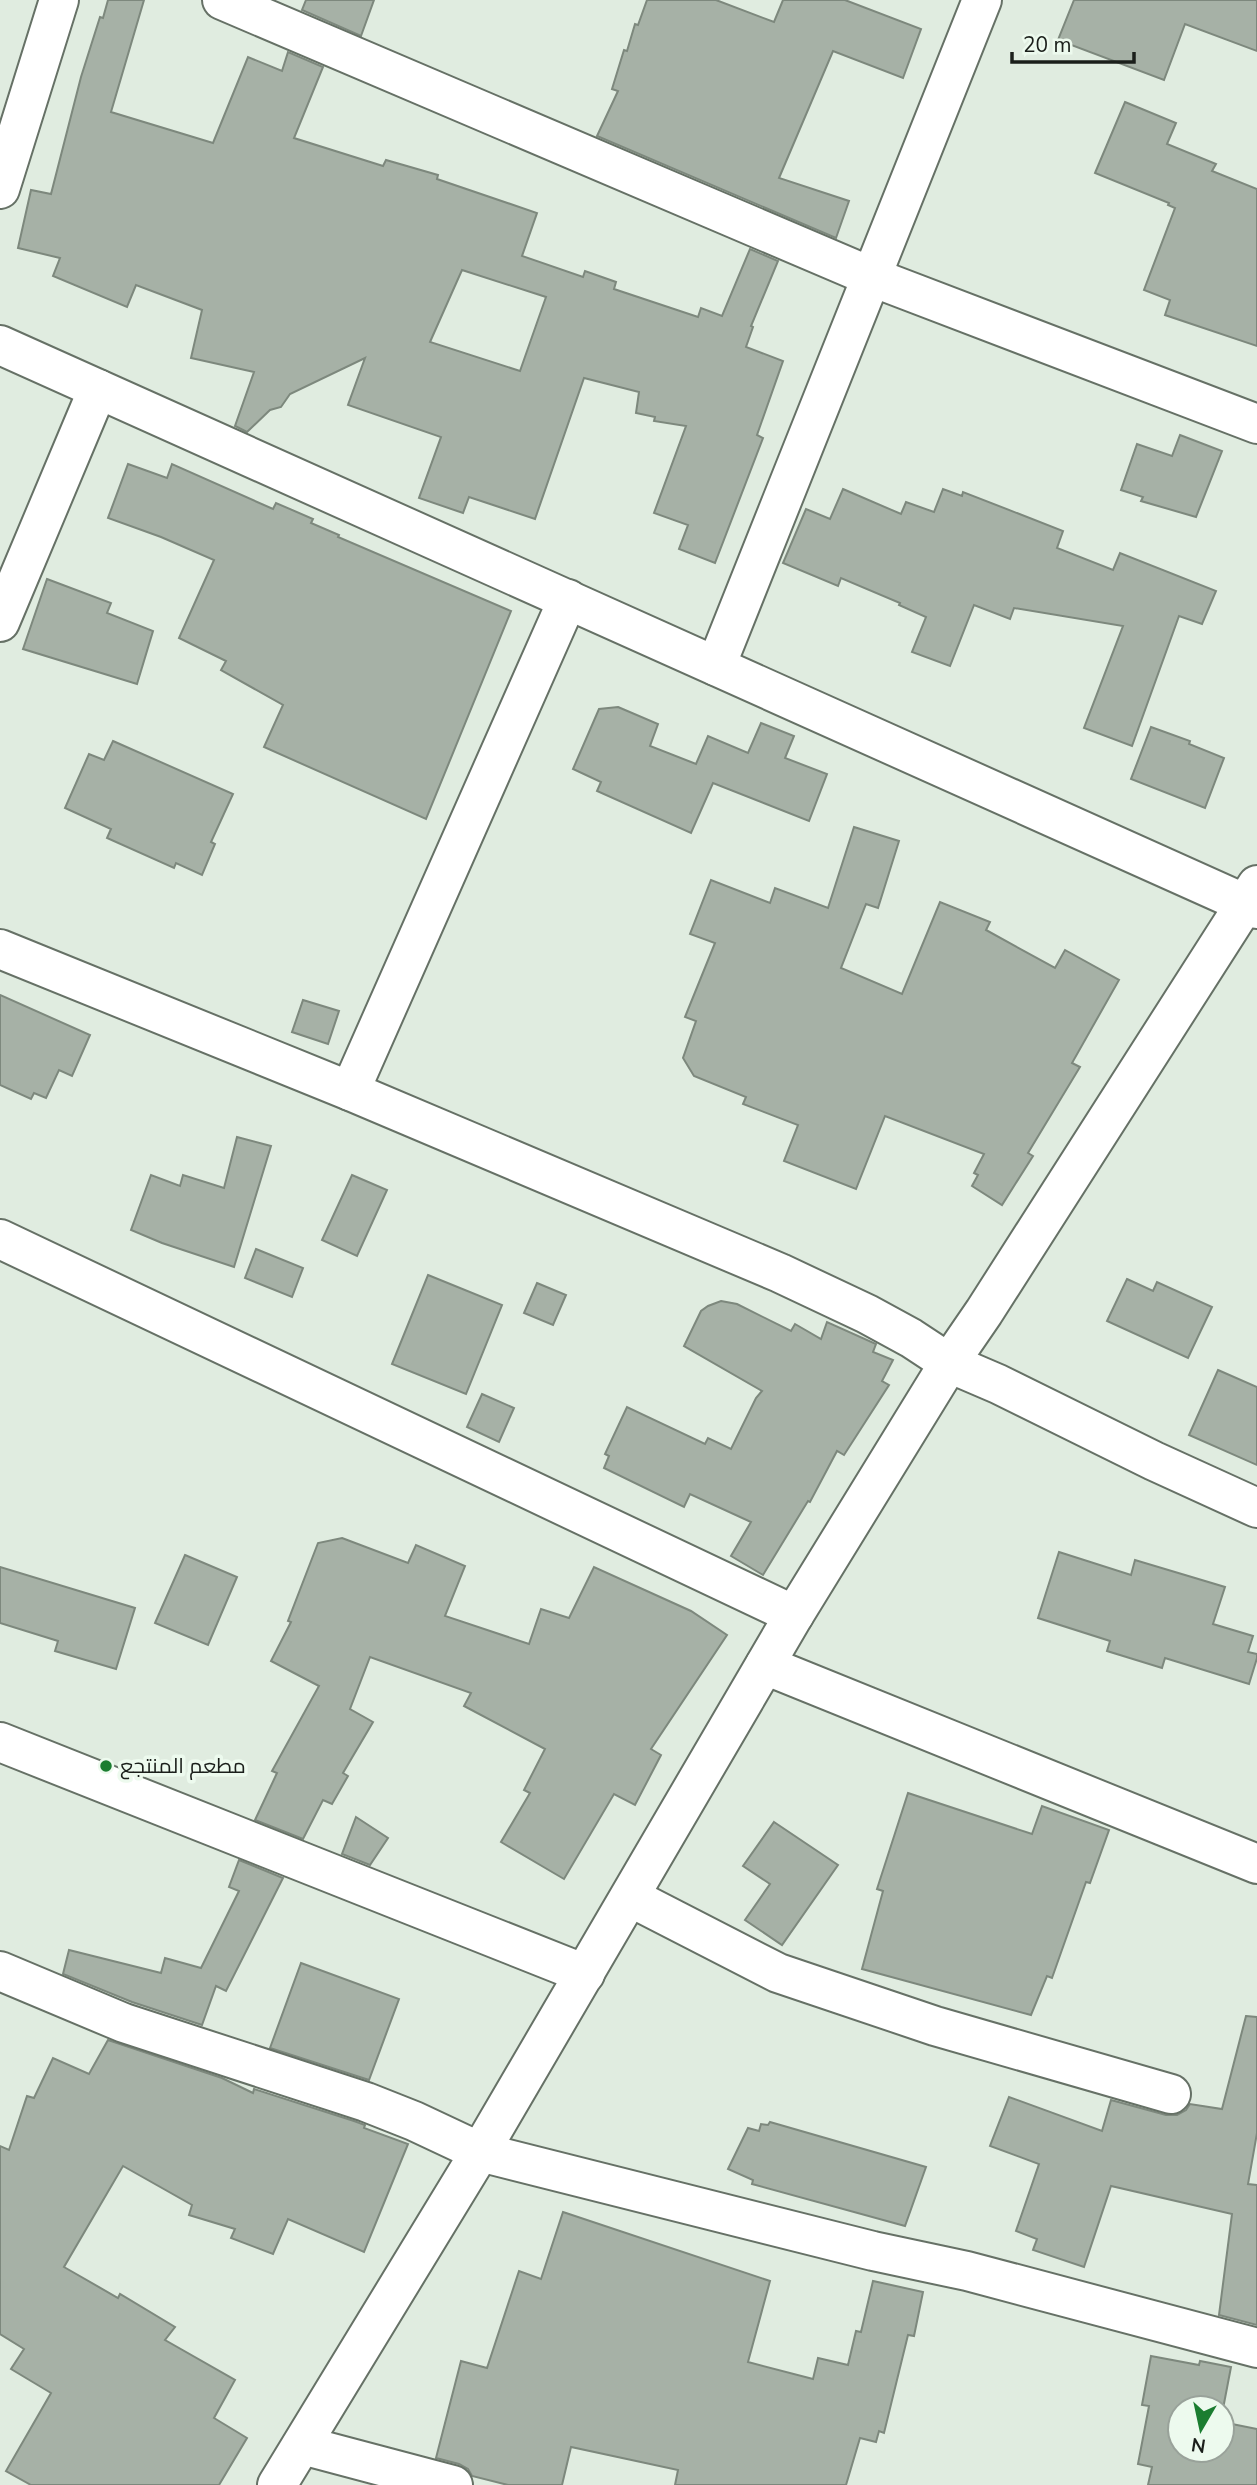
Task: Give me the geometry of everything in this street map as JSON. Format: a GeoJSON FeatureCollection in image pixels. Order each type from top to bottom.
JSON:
{"type":"FeatureCollection","features":[{"type":"Feature","properties":{"kind":"street"},"geometry":{"type":"LineString","coordinates":[[0,189],[59,0]]}},
{"type":"Feature","properties":{"kind":"street"},"geometry":{"type":"LineString","coordinates":[[222,0],[872,277],[1257,424]]}},
{"type":"Feature","properties":{"kind":"street"},"geometry":{"type":"LineString","coordinates":[[716,666],[982,0]]}},
{"type":"Feature","properties":{"kind":"street"},"geometry":{"type":"LineString","coordinates":[[0,345],[716,666],[1253,899],[949,1363],[794,1615],[480,2152],[277,2485]]}},
{"type":"Feature","properties":{"kind":"street"},"geometry":{"type":"LineString","coordinates":[[0,622],[98,389]]}},
{"type":"Feature","properties":{"kind":"street"},"geometry":{"type":"LineString","coordinates":[[350,1091],[568,599]]}},
{"type":"Feature","properties":{"kind":"street"},"geometry":{"type":"LineString","coordinates":[[0,948],[350,1091],[780,1273],[867,1314],[949,1363],[1257,1508]]}},
{"type":"Feature","properties":{"kind":"street"},"geometry":{"type":"LineString","coordinates":[[0,1239],[794,1615]]}},
{"type":"Feature","properties":{"kind":"street"},"geometry":{"type":"LineString","coordinates":[[765,1665],[1257,1864]]}},
{"type":"Feature","properties":{"kind":"street"},"geometry":{"type":"LineString","coordinates":[[0,1742],[584,1974]]}},
{"type":"Feature","properties":{"kind":"street"},"geometry":{"type":"LineString","coordinates":[[630,1897],[778,1973],[935,2026],[1171,2094]]}},
{"type":"Feature","properties":{"kind":"street"},"geometry":{"type":"LineString","coordinates":[[0,1971],[124,2023],[366,2102],[480,2152],[873,2251],[967,2271],[1257,2348]]}},
{"type":"Feature","properties":{"kind":"street"},"geometry":{"type":"LineString","coordinates":[[302,2445],[453,2485]]}},
{"type":"Feature","properties":{"kind":"building"},"geometry":{"type":"Polygon","coordinates":[[[108,0],[144,0],[111,112],[213,143],[248,57],[282,71],[288,52],[323,67],[294,138],[383,166],[386,160],[438,175],[437,179],[537,213],[522,256],[583,277],[585,271],[616,282],[614,289],[698,317],[701,308],[722,316],[750,249],[778,261],[751,326],[753,327],[746,347],[783,361],[757,435],[763,438],[715,563],[679,549],[688,525],[654,513],[686,426],[654,421],[655,417],[636,413],[639,392],[584,378],[535,519],[469,497],[463,513],[419,498],[441,437],[348,405],[365,358],[290,394],[281,407],[270,410],[247,432],[235,426],[254,372],[191,358],[202,310],[136,285],[127,307],[53,276],[60,258],[18,248],[31,190],[51,194],[81,77],[100,17],[103,18],[108,0]],[[462,270],[430,342],[520,371],[546,297],[462,270]]]}},
{"type":"Feature","properties":{"kind":"building"},"geometry":{"type":"Polygon","coordinates":[[[306,0],[374,0],[361,36],[302,10],[306,0]]]}},
{"type":"Feature","properties":{"kind":"building"},"geometry":{"type":"Polygon","coordinates":[[[647,0],[716,0],[774,22],[783,0],[845,0],[921,29],[903,78],[833,51],[779,178],[849,201],[836,238],[597,136],[618,91],[612,89],[624,50],[627,51],[635,24],[638,25],[647,0]]]}},
{"type":"Feature","properties":{"kind":"building"},"geometry":{"type":"Polygon","coordinates":[[[1074,0],[1257,0],[1257,51],[1185,24],[1164,80],[1058,40],[1074,0]]]}},
{"type":"Feature","properties":{"kind":"building"},"geometry":{"type":"Polygon","coordinates":[[[1125,102],[1176,123],[1167,144],[1216,164],[1212,171],[1257,189],[1257,346],[1165,315],[1170,300],[1144,290],[1175,208],[1168,205],[1169,203],[1095,173],[1125,102]]]}},
{"type":"Feature","properties":{"kind":"building"},"geometry":{"type":"Polygon","coordinates":[[[1180,435],[1222,451],[1196,517],[1141,501],[1143,497],[1121,490],[1137,444],[1172,456],[1180,435]]]}},
{"type":"Feature","properties":{"kind":"building"},"geometry":{"type":"Polygon","coordinates":[[[128,464],[167,478],[172,464],[273,509],[276,503],[313,519],[311,523],[339,535],[338,537],[511,611],[426,819],[264,747],[283,705],[221,670],[226,661],[179,638],[214,560],[108,518],[128,464]]]}},
{"type":"Feature","properties":{"kind":"building"},"geometry":{"type":"Polygon","coordinates":[[[843,489],[901,514],[906,502],[934,512],[943,489],[962,496],[963,492],[1063,531],[1057,548],[1113,570],[1120,553],[1216,591],[1202,624],[1179,616],[1132,746],[1084,728],[1123,626],[1014,608],[1010,619],[974,605],[950,666],[912,652],[926,617],[841,578],[838,586],[783,563],[806,509],[830,519],[843,489]]]}},
{"type":"Feature","properties":{"kind":"building"},"geometry":{"type":"Polygon","coordinates":[[[47,579],[111,603],[107,613],[153,631],[137,684],[23,649],[47,579]]]}},
{"type":"Feature","properties":{"kind":"building"},"geometry":{"type":"Polygon","coordinates":[[[618,707],[658,724],[650,746],[696,764],[708,736],[748,753],[761,723],[794,736],[785,758],[827,774],[809,821],[713,783],[691,833],[597,791],[601,782],[573,769],[599,709],[618,707]]]}},
{"type":"Feature","properties":{"kind":"building"},"geometry":{"type":"Polygon","coordinates":[[[1151,727],[1190,741],[1189,744],[1224,758],[1205,808],[1131,779],[1151,727]]]}},
{"type":"Feature","properties":{"kind":"building"},"geometry":{"type":"Polygon","coordinates":[[[113,741],[233,794],[211,842],[215,844],[202,875],[176,863],[174,868],[107,838],[111,829],[65,808],[89,754],[104,760],[113,741]]]}},
{"type":"Feature","properties":{"kind":"building"},"geometry":{"type":"Polygon","coordinates":[[[854,827],[899,841],[878,908],[866,904],[841,968],[902,994],[940,902],[990,922],[986,930],[1055,968],[1065,950],[1119,980],[1072,1063],[1080,1067],[1028,1153],[1033,1156],[1002,1205],[972,1186],[978,1175],[974,1173],[984,1154],[885,1116],[856,1189],[784,1161],[798,1125],[743,1104],[746,1097],[694,1076],[683,1058],[696,1021],[685,1017],[715,943],[690,934],[711,880],[770,903],[775,888],[828,908],[854,827]]]}},
{"type":"Feature","properties":{"kind":"building"},"geometry":{"type":"Polygon","coordinates":[[[0,995],[90,1035],[72,1076],[59,1070],[46,1098],[34,1093],[31,1099],[0,1085],[0,995]]]}},
{"type":"Feature","properties":{"kind":"building"},"geometry":{"type":"Polygon","coordinates":[[[303,1000],[339,1011],[328,1044],[292,1032],[303,1000]]]}},
{"type":"Feature","properties":{"kind":"building"},"geometry":{"type":"Polygon","coordinates":[[[237,1137],[271,1146],[234,1267],[131,1230],[151,1175],[180,1186],[183,1175],[224,1188],[237,1137]]]}},
{"type":"Feature","properties":{"kind":"building"},"geometry":{"type":"Polygon","coordinates":[[[352,1175],[387,1190],[357,1256],[322,1240],[352,1175]]]}},
{"type":"Feature","properties":{"kind":"building"},"geometry":{"type":"Polygon","coordinates":[[[256,1249],[303,1268],[292,1297],[245,1278],[256,1249]]]}},
{"type":"Feature","properties":{"kind":"building"},"geometry":{"type":"Polygon","coordinates":[[[428,1275],[502,1305],[466,1394],[392,1364],[428,1275]]]}},
{"type":"Feature","properties":{"kind":"building"},"geometry":{"type":"Polygon","coordinates":[[[1127,1279],[1153,1291],[1157,1282],[1212,1307],[1188,1358],[1107,1321],[1127,1279]]]}},
{"type":"Feature","properties":{"kind":"building"},"geometry":{"type":"Polygon","coordinates":[[[537,1283],[566,1295],[553,1325],[524,1313],[537,1283]]]}},
{"type":"Feature","properties":{"kind":"building"},"geometry":{"type":"Polygon","coordinates":[[[721,1301],[737,1304],[791,1331],[795,1324],[821,1339],[827,1322],[876,1344],[873,1352],[893,1360],[882,1381],[889,1385],[844,1455],[837,1451],[810,1502],[808,1501],[763,1575],[731,1556],[751,1522],[690,1494],[684,1507],[604,1468],[609,1456],[605,1454],[627,1407],[705,1444],[708,1438],[731,1449],[762,1391],[684,1346],[701,1311],[721,1301]]]}},
{"type":"Feature","properties":{"kind":"building"},"geometry":{"type":"Polygon","coordinates":[[[1218,1370],[1257,1387],[1257,1465],[1189,1435],[1218,1370]]]}},
{"type":"Feature","properties":{"kind":"building"},"geometry":{"type":"Polygon","coordinates":[[[482,1394],[514,1408],[499,1442],[467,1427],[482,1394]]]}},
{"type":"Feature","properties":{"kind":"building"},"geometry":{"type":"Polygon","coordinates":[[[342,1538],[408,1563],[416,1545],[465,1566],[445,1616],[529,1644],[541,1609],[569,1618],[594,1567],[691,1611],[727,1635],[651,1749],[661,1755],[635,1805],[614,1794],[564,1879],[501,1842],[530,1793],[524,1790],[545,1749],[464,1706],[471,1693],[370,1657],[350,1709],[373,1722],[343,1773],[348,1776],[332,1804],[323,1800],[303,1839],[255,1820],[277,1773],[272,1771],[319,1686],[271,1661],[291,1622],[288,1621],[318,1543],[342,1538]]]}},
{"type":"Feature","properties":{"kind":"building"},"geometry":{"type":"Polygon","coordinates":[[[1059,1552],[1131,1575],[1135,1560],[1225,1587],[1213,1624],[1253,1636],[1248,1652],[1257,1654],[1257,1658],[1249,1684],[1165,1658],[1162,1668],[1107,1651],[1110,1641],[1038,1618],[1059,1552]]]}},
{"type":"Feature","properties":{"kind":"building"},"geometry":{"type":"Polygon","coordinates":[[[185,1555],[237,1577],[208,1645],[155,1623],[185,1555]]]}},
{"type":"Feature","properties":{"kind":"building"},"geometry":{"type":"Polygon","coordinates":[[[0,1567],[135,1608],[116,1669],[55,1651],[58,1641],[0,1623],[0,1567]]]}},
{"type":"Feature","properties":{"kind":"building"},"geometry":{"type":"Polygon","coordinates":[[[908,1793],[1032,1834],[1042,1806],[1109,1830],[1090,1883],[1086,1882],[1052,1978],[1047,1976],[1031,2015],[862,1969],[883,1891],[877,1889],[908,1793]]]}},
{"type":"Feature","properties":{"kind":"building"},"geometry":{"type":"Polygon","coordinates":[[[356,1817],[388,1838],[370,1865],[342,1854],[356,1817]]]}},
{"type":"Feature","properties":{"kind":"building"},"geometry":{"type":"Polygon","coordinates":[[[774,1822],[838,1865],[782,1945],[745,1920],[770,1884],[743,1866],[774,1822]]]}},
{"type":"Feature","properties":{"kind":"building"},"geometry":{"type":"Polygon","coordinates":[[[239,1860],[283,1878],[226,1991],[216,1986],[202,2025],[132,2002],[63,1974],[69,1950],[161,1973],[165,1958],[201,1968],[239,1891],[229,1887],[239,1860]]]}},
{"type":"Feature","properties":{"kind":"building"},"geometry":{"type":"Polygon","coordinates":[[[301,1963],[399,1999],[369,2080],[270,2048],[301,1963]]]}},
{"type":"Feature","properties":{"kind":"building"},"geometry":{"type":"Polygon","coordinates":[[[1246,2016],[1257,2017],[1257,2133],[1248,2184],[1257,2185],[1257,2325],[1219,2315],[1232,2214],[1111,2186],[1084,2267],[1033,2250],[1037,2239],[1016,2231],[1039,2164],[990,2146],[1009,2097],[1102,2131],[1111,2100],[1166,2115],[1177,2115],[1190,2104],[1222,2109],[1246,2016]]]}},
{"type":"Feature","properties":{"kind":"building"},"geometry":{"type":"Polygon","coordinates":[[[108,2040],[222,2078],[253,2093],[254,2089],[354,2121],[365,2125],[364,2128],[408,2144],[364,2252],[288,2219],[273,2254],[231,2238],[235,2229],[189,2215],[192,2205],[123,2166],[64,2267],[118,2298],[120,2294],[175,2327],[165,2340],[235,2380],[214,2418],[247,2438],[219,2485],[31,2485],[6,2471],[51,2393],[11,2369],[24,2349],[0,2334],[0,2146],[9,2150],[27,2096],[34,2098],[53,2058],[89,2074],[108,2040]]]}},
{"type":"Feature","properties":{"kind":"building"},"geometry":{"type":"Polygon","coordinates":[[[770,2122],[926,2167],[905,2226],[752,2184],[753,2180],[728,2169],[748,2128],[759,2131],[761,2124],[768,2125],[770,2122]]]}},
{"type":"Feature","properties":{"kind":"building"},"geometry":{"type":"Polygon","coordinates":[[[563,2212],[770,2281],[748,2362],[813,2379],[818,2358],[848,2365],[856,2331],[861,2332],[873,2281],[923,2292],[914,2336],[908,2335],[884,2433],[879,2431],[876,2442],[860,2438],[846,2485],[675,2485],[678,2470],[571,2447],[562,2485],[508,2485],[472,2476],[468,2469],[459,2464],[436,2458],[461,2361],[487,2368],[519,2271],[541,2279],[563,2212]]]}},
{"type":"Feature","properties":{"kind":"building"},"geometry":{"type":"Polygon","coordinates":[[[1151,2356],[1199,2365],[1200,2361],[1231,2367],[1226,2394],[1166,2394],[1166,2464],[1236,2464],[1236,2425],[1257,2429],[1257,2485],[1148,2485],[1152,2467],[1138,2464],[1149,2406],[1142,2405],[1151,2356]]]}},
{"type":"Feature","properties":{"kind":"place","name":"مطعم المنتجع"},"geometry":{"type":"Point","coordinates":[106,1766]}}]}
